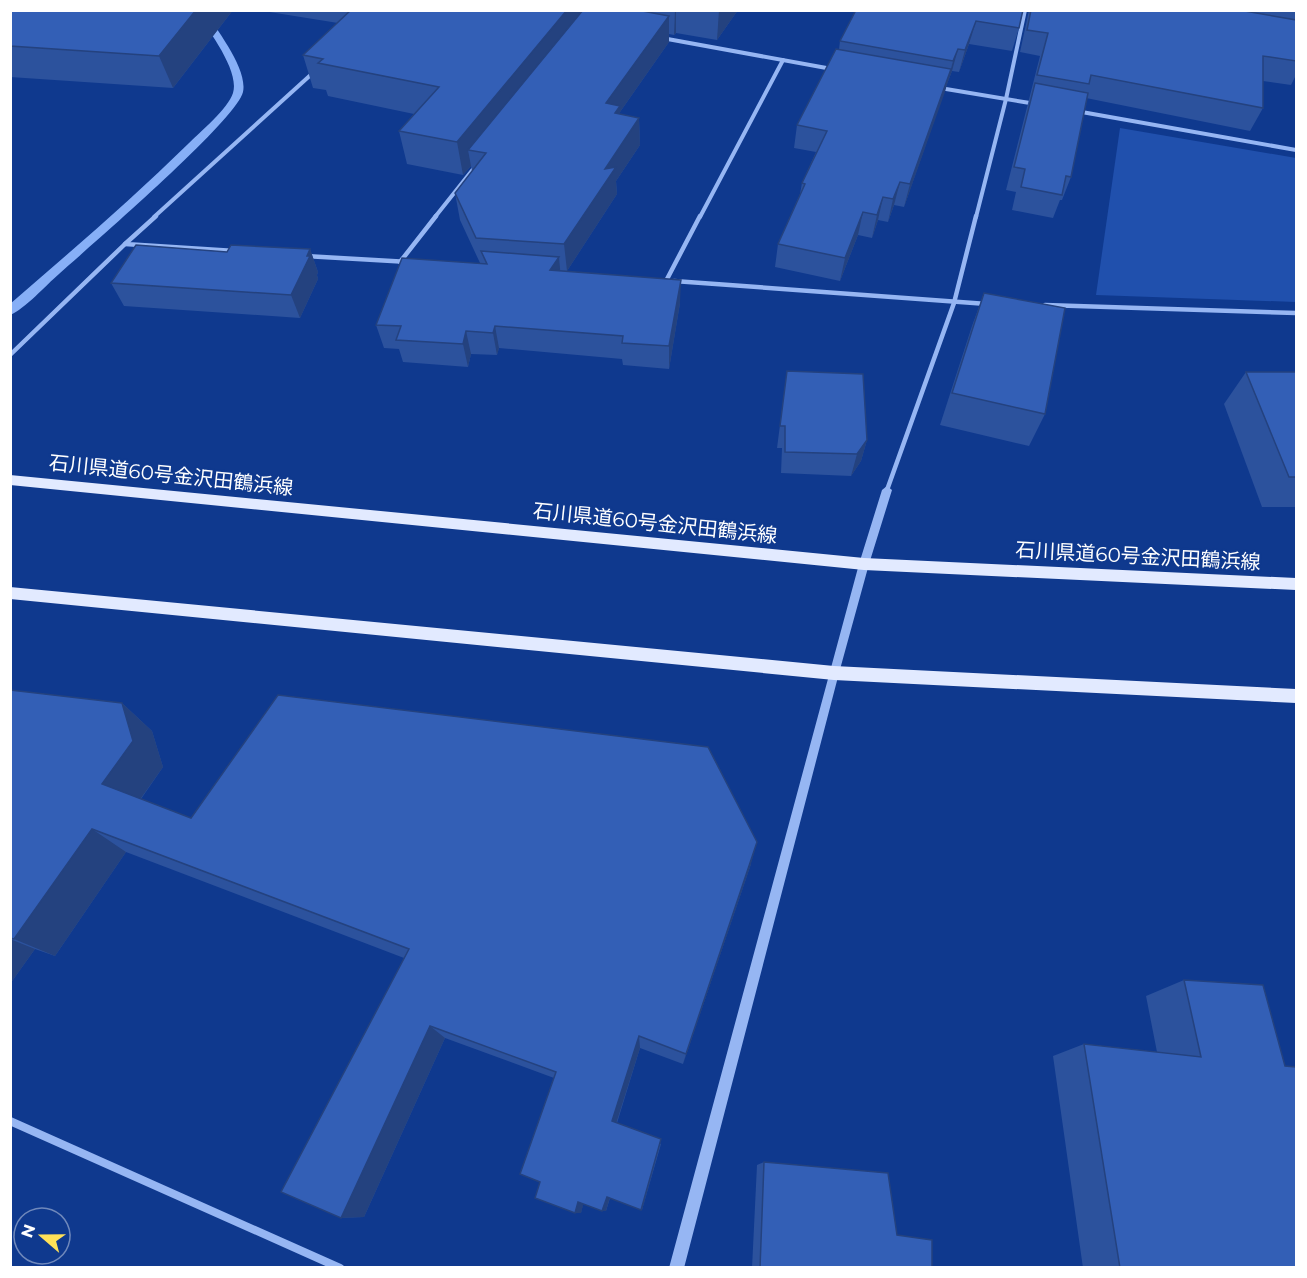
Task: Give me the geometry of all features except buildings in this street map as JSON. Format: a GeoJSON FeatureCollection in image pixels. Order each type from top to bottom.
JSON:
{"type":"FeatureCollection","features":[{"type":"Feature","properties":{"kind":"main road","name":"石川県道60号金沢田鶴浜線"},"geometry":{"type":"LineString","coordinates":[[10,480],[864,564],[1296,584]]}},
{"type":"Feature","properties":{"kind":"main road"},"geometry":{"type":"LineString","coordinates":[[10,593],[834,673],[1296,696]]}},
{"type":"Feature","properties":{"kind":"street"},"geometry":{"type":"LineString","coordinates":[[676,1268],[864,564],[887,490],[954,303],[1006,99],[1025,10]]}},
{"type":"Feature","properties":{"kind":"street"},"geometry":{"type":"LineString","coordinates":[[657,37],[842,70]]}},
{"type":"Feature","properties":{"kind":"street"},"geometry":{"type":"LineString","coordinates":[[666,280],[783,60]]}},
{"type":"Feature","properties":{"kind":"street"},"geometry":{"type":"LineString","coordinates":[[10,355],[125,244],[320,67]]}},
{"type":"Feature","properties":{"kind":"street"},"geometry":{"type":"LineString","coordinates":[[936,87],[1041,105]]}},
{"type":"Feature","properties":{"kind":"street"},"geometry":{"type":"LineString","coordinates":[[1064,109],[1296,150]]}},
{"type":"Feature","properties":{"kind":"street"},"geometry":{"type":"LineString","coordinates":[[400,262],[480,161]]}},
{"type":"Feature","properties":{"kind":"street"},"geometry":{"type":"LineString","coordinates":[[125,244],[244,252]]}},
{"type":"Feature","properties":{"kind":"street"},"geometry":{"type":"LineString","coordinates":[[304,255],[411,262]]}},
{"type":"Feature","properties":{"kind":"street"},"geometry":{"type":"LineString","coordinates":[[654,280],[989,304]]}},
{"type":"Feature","properties":{"kind":"street"},"geometry":{"type":"LineString","coordinates":[[1037,305],[1296,313]]}},
{"type":"Feature","properties":{"kind":"street"},"geometry":{"type":"LineString","coordinates":[[10,1121],[340,1268]]}},
{"type":"Feature","properties":{"kind":"shaded area"},"geometry":{"type":"Polygon","coordinates":[[[1120,128],[1296,158],[1296,302],[1096,295],[1120,128]]]}},
{"type":"Feature","properties":{"kind":"waterway"},"geometry":{"type":"LineString","coordinates":[[10,311],[173,164],[229,107],[238,92],[235,70],[231,59],[200,10]]}}]}
